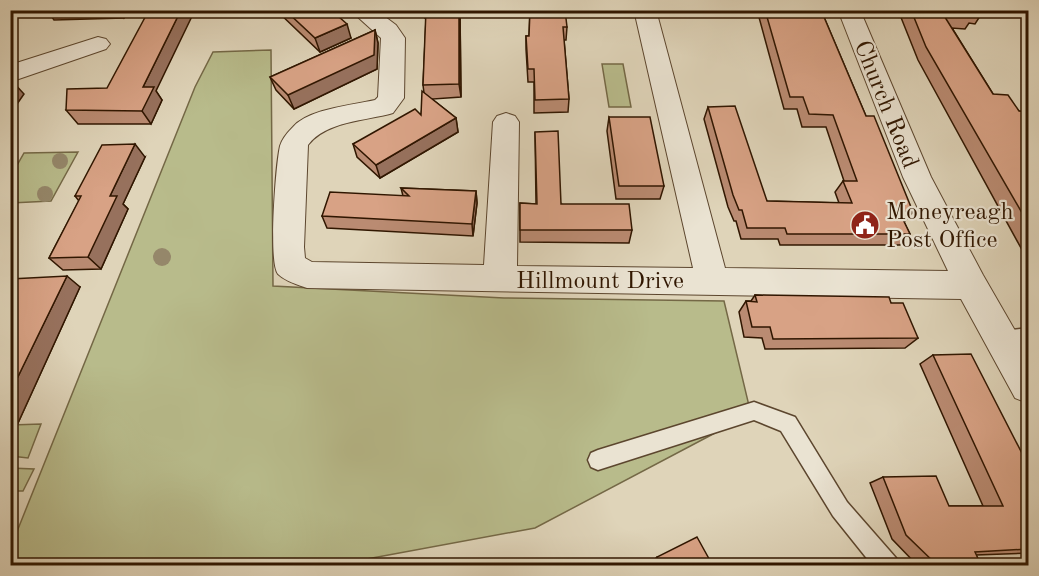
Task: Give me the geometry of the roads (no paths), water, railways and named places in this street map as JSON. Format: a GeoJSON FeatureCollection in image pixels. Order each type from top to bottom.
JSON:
{"type":"FeatureCollection","features":[{"type":"Feature","properties":{"kind":"street"},"geometry":{"type":"LineString","coordinates":[[361,10],[388,30],[393,38],[392,98],[378,110],[319,122],[304,131],[294,144],[288,247],[290,265],[306,275],[500,279]]}},
{"type":"Feature","properties":{"kind":"street","name":"Hillmount Drive"},"geometry":{"type":"LineString","coordinates":[[645,10],[712,281]]}},
{"type":"Feature","properties":{"kind":"street","name":"Church Road"},"geometry":{"type":"LineString","coordinates":[[849,10],[917,177],[971,285],[1015,337],[1029,386]]}},
{"type":"Feature","properties":{"kind":"street"},"geometry":{"type":"LineString","coordinates":[[10,75],[98,44]]}},
{"type":"Feature","properties":{"kind":"street","name":"Hillmount Drive"},"geometry":{"type":"LineString","coordinates":[[506,122],[500,279],[971,285]]}},
{"type":"Feature","properties":{"kind":"lane"},"geometry":{"type":"LineString","coordinates":[[598,460],[754,411],[788,424],[840,509],[888,566]]}},
{"type":"Feature","properties":{"kind":"place","name":"Moneyreagh Post Office"},"geometry":{"type":"Point","coordinates":[865,225]}}]}
